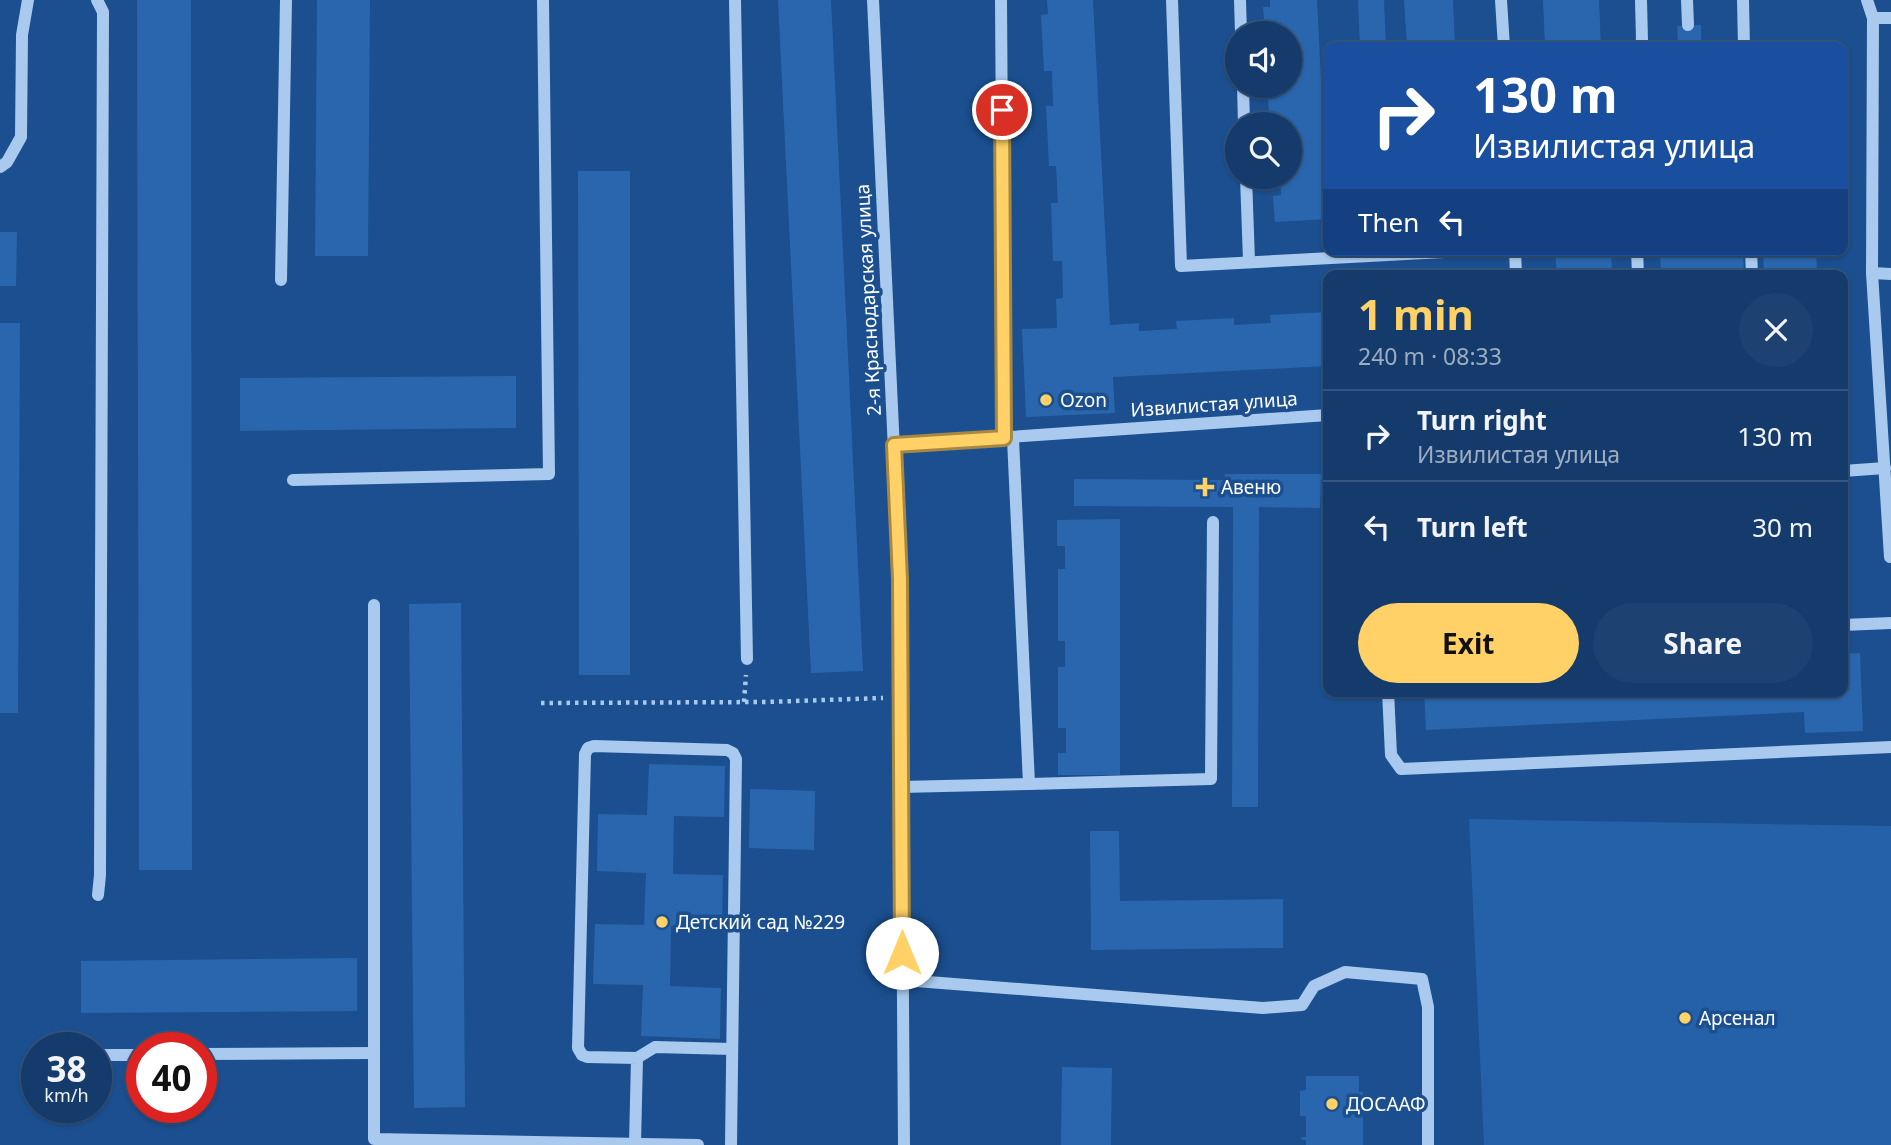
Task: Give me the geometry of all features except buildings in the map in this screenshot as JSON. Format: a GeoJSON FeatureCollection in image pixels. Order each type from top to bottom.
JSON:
{"type":"FeatureCollection","features":[{"type":"Feature","properties":{"kind":"street"},"geometry":{"type":"LineString","coordinates":[[0,167],[7,162],[22,137],[22,35],[28,0]]}},
{"type":"Feature","properties":{"kind":"street"},"geometry":{"type":"LineString","coordinates":[[97,0],[103,12],[98,895]]}},
{"type":"Feature","properties":{"kind":"street"},"geometry":{"type":"LineString","coordinates":[[281,280],[286,0]]}},
{"type":"Feature","properties":{"kind":"street"},"geometry":{"type":"LineString","coordinates":[[293,480],[550,474],[543,0]]}},
{"type":"Feature","properties":{"kind":"street"},"geometry":{"type":"LineString","coordinates":[[735,0],[747,659]]}},
{"type":"Feature","properties":{"kind":"street","name":"2-я Краснодарская улица"},"geometry":{"type":"LineString","coordinates":[[873,0],[900,579],[904,1145]]}},
{"type":"Feature","properties":{"kind":"street"},"geometry":{"type":"LineString","coordinates":[[1001,0],[1008,438],[1029,784]]}},
{"type":"Feature","properties":{"kind":"street"},"geometry":{"type":"LineString","coordinates":[[1171,0],[1181,265],[1355,256]]}},
{"type":"Feature","properties":{"kind":"street"},"geometry":{"type":"LineString","coordinates":[[1240,0],[1241,21]]}},
{"type":"Feature","properties":{"kind":"street"},"geometry":{"type":"LineString","coordinates":[[1501,0],[1504,42]]}},
{"type":"Feature","properties":{"kind":"street"},"geometry":{"type":"LineString","coordinates":[[1641,42],[1642,0]]}},
{"type":"Feature","properties":{"kind":"street"},"geometry":{"type":"LineString","coordinates":[[1687,0],[1688,25]]}},
{"type":"Feature","properties":{"kind":"street"},"geometry":{"type":"LineString","coordinates":[[1743,0],[1744,42]]}},
{"type":"Feature","properties":{"kind":"street"},"geometry":{"type":"LineString","coordinates":[[1867,0],[1873,18],[1872,272],[1891,567]]}},
{"type":"Feature","properties":{"kind":"street"},"geometry":{"type":"LineString","coordinates":[[1873,18],[1891,18]]}},
{"type":"Feature","properties":{"kind":"street"},"geometry":{"type":"LineString","coordinates":[[1246,189],[1249,261]]}},
{"type":"Feature","properties":{"kind":"street"},"geometry":{"type":"LineString","coordinates":[[1872,272],[1891,274]]}},
{"type":"Feature","properties":{"kind":"street","name":"Извилистая улица"},"geometry":{"type":"LineString","coordinates":[[894,445],[1323,415]]}},
{"type":"Feature","properties":{"kind":"street"},"geometry":{"type":"LineString","coordinates":[[1848,471],[1885,468]]}},
{"type":"Feature","properties":{"kind":"street"},"geometry":{"type":"LineString","coordinates":[[901,787],[1211,779],[1213,522]]}},
{"type":"Feature","properties":{"kind":"street"},"geometry":{"type":"LineString","coordinates":[[374,606],[374,1139],[698,1145]]}},
{"type":"Feature","properties":{"kind":"street"},"geometry":{"type":"LineString","coordinates":[[1848,625],[1891,623]]}},
{"type":"Feature","properties":{"kind":"street"},"geometry":{"type":"LineString","coordinates":[[1388,697],[1391,755],[1401,769],[1891,747]]}},
{"type":"Feature","properties":{"kind":"street"},"geometry":{"type":"LineString","coordinates":[[730,1145],[732,1049],[736,759],[733,752],[727,750],[588,748],[585,754],[578,1048],[582,1055],[587,1057],[637,1058],[655,1047],[732,1049]]}},
{"type":"Feature","properties":{"kind":"street"},"geometry":{"type":"LineString","coordinates":[[903,980],[1263,1008],[1302,1005],[1314,986],[1345,972],[1422,979],[1428,1007],[1428,1145]]}},
{"type":"Feature","properties":{"kind":"street"},"geometry":{"type":"LineString","coordinates":[[217,1054],[374,1053]]}},
{"type":"Feature","properties":{"kind":"street"},"geometry":{"type":"LineString","coordinates":[[635,1144],[637,1058]]}},
{"type":"Feature","properties":{"kind":"path"},"geometry":{"type":"LineString","coordinates":[[541,703],[766,702],[901,697]]}},
{"type":"Feature","properties":{"kind":"shaded area","name":"Арсенал"},"geometry":{"type":"Polygon","coordinates":[[[1469,819],[1891,826],[1891,1145],[1484,1145],[1469,819]]]}},
{"type":"Feature","properties":{"kind":"place","name":"Ozon"},"geometry":{"type":"Point","coordinates":[1046,400]}},
{"type":"Feature","properties":{"kind":"place","name":"Авеню"},"geometry":{"type":"Point","coordinates":[1205,487]}},
{"type":"Feature","properties":{"kind":"place","name":"Детский сад №229"},"geometry":{"type":"Point","coordinates":[662,922]}},
{"type":"Feature","properties":{"kind":"place","name":"Арсенал"},"geometry":{"type":"Point","coordinates":[1685,1018]}},
{"type":"Feature","properties":{"kind":"place","name":"ДОСААФ"},"geometry":{"type":"Point","coordinates":[1332,1104]}},
{"type":"Feature","properties":{"kind":"route"},"geometry":{"type":"LineString","coordinates":[[902,953],[900,579],[894,445],[1004,438],[1002,110]]}}]}
